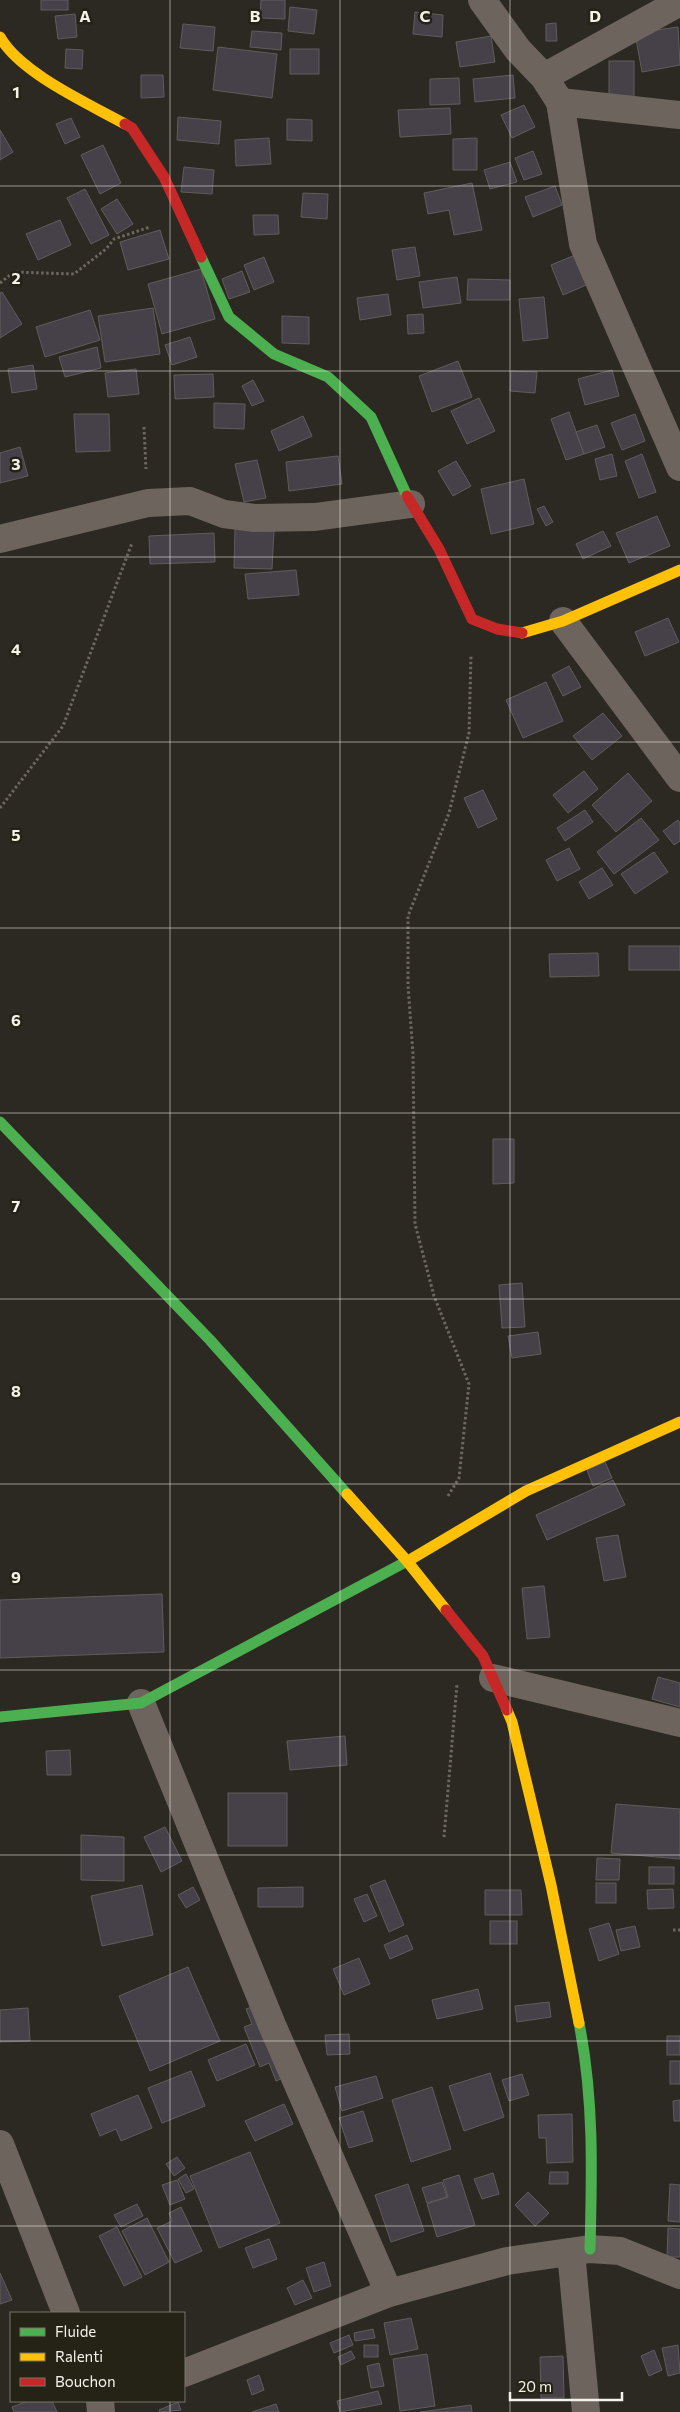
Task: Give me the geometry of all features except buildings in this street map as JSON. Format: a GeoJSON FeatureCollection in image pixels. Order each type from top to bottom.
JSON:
{"type":"FeatureCollection","features":[{"type":"Feature","properties":{"kind":"street"},"geometry":{"type":"LineString","coordinates":[[482,0],[518,50],[544,77],[560,102],[583,244],[680,466]]}},
{"type":"Feature","properties":{"kind":"street"},"geometry":{"type":"LineString","coordinates":[[544,77],[680,2]]}},
{"type":"Feature","properties":{"kind":"street"},"geometry":{"type":"LineString","coordinates":[[0,37],[6,48],[43,78],[132,128],[164,177],[229,317],[274,354],[328,377],[372,418],[411,504],[439,549],[472,620],[497,629],[525,634],[563,621],[680,570]]}},
{"type":"Feature","properties":{"kind":"street"},"geometry":{"type":"LineString","coordinates":[[560,102],[680,115]]}},
{"type":"Feature","properties":{"kind":"street"},"geometry":{"type":"LineString","coordinates":[[0,540],[148,502],[190,501],[224,514],[255,518],[316,517],[411,504]]}},
{"type":"Feature","properties":{"kind":"street"},"geometry":{"type":"LineString","coordinates":[[563,621],[680,778]]}},
{"type":"Feature","properties":{"kind":"street"},"geometry":{"type":"LineString","coordinates":[[0,1122],[210,1340],[406,1562],[483,1656],[493,1678],[514,1732],[551,1886],[587,2062],[592,2154],[581,2251],[586,2412]]}},
{"type":"Feature","properties":{"kind":"street"},"geometry":{"type":"LineString","coordinates":[[0,1717],[142,1703],[406,1562],[526,1491],[680,1422]]}},
{"type":"Feature","properties":{"kind":"street"},"geometry":{"type":"LineString","coordinates":[[493,1678],[680,1723]]}},
{"type":"Feature","properties":{"kind":"street"},"geometry":{"type":"LineString","coordinates":[[142,1703],[272,2025],[389,2293]]}},
{"type":"Feature","properties":{"kind":"street"},"geometry":{"type":"LineString","coordinates":[[0,2144],[66,2312]]}},
{"type":"Feature","properties":{"kind":"street"},"geometry":{"type":"LineString","coordinates":[[185,2373],[389,2293],[507,2261],[581,2251],[620,2251],[680,2275]]}},
{"type":"Feature","properties":{"kind":"path"},"geometry":{"type":"LineString","coordinates":[[0,282],[14,272],[74,274],[106,249],[114,238],[183,217]]}},
{"type":"Feature","properties":{"kind":"path"},"geometry":{"type":"LineString","coordinates":[[0,808],[63,726],[148,502],[144,428]]}},
{"type":"Feature","properties":{"kind":"path"},"geometry":{"type":"LineString","coordinates":[[444,1503],[459,1478],[469,1384],[434,1296],[414,1224],[413,1054],[408,985],[408,916],[449,813],[469,733],[472,620]]}},
{"type":"Feature","properties":{"kind":"path"},"geometry":{"type":"LineString","coordinates":[[444,1837],[461,1628]]}},
{"type":"Feature","properties":{"kind":"path"},"geometry":{"type":"LineString","coordinates":[[673,1930],[680,1930]]}},
{"type":"Feature","properties":{"kind":"traffic: fast"},"geometry":{"type":"LineString","coordinates":[[201,257],[229,317],[274,354],[328,377],[371,417],[407,496]]}},
{"type":"Feature","properties":{"kind":"traffic: fast"},"geometry":{"type":"LineString","coordinates":[[0,1122],[210,1340],[347,1494]]}},
{"type":"Feature","properties":{"kind":"traffic: fast"},"geometry":{"type":"LineString","coordinates":[[0,1717],[141,1703],[413,1558]]}},
{"type":"Feature","properties":{"kind":"traffic: fast"},"geometry":{"type":"LineString","coordinates":[[579,2023],[590,2107],[590,2249]]}},
{"type":"Feature","properties":{"kind":"traffic: slow"},"geometry":{"type":"LineString","coordinates":[[0,37],[23,63],[39,75],[125,124]]}},
{"type":"Feature","properties":{"kind":"traffic: slow"},"geometry":{"type":"LineString","coordinates":[[522,633],[563,621],[680,570]]}},
{"type":"Feature","properties":{"kind":"traffic: slow"},"geometry":{"type":"LineString","coordinates":[[413,1558],[526,1491],[680,1422]]}},
{"type":"Feature","properties":{"kind":"traffic: slow"},"geometry":{"type":"LineString","coordinates":[[347,1494],[407,1561],[446,1610]]}},
{"type":"Feature","properties":{"kind":"traffic: slow"},"geometry":{"type":"LineString","coordinates":[[507,1710],[512,1722],[551,1885],[579,2023]]}},
{"type":"Feature","properties":{"kind":"traffic: jam"},"geometry":{"type":"LineString","coordinates":[[125,124],[132,128],[164,177],[201,257]]}},
{"type":"Feature","properties":{"kind":"traffic: jam"},"geometry":{"type":"LineString","coordinates":[[407,496],[439,549],[472,619],[497,629],[522,633]]}},
{"type":"Feature","properties":{"kind":"traffic: jam"},"geometry":{"type":"LineString","coordinates":[[446,1610],[483,1656],[507,1710]]}}]}
